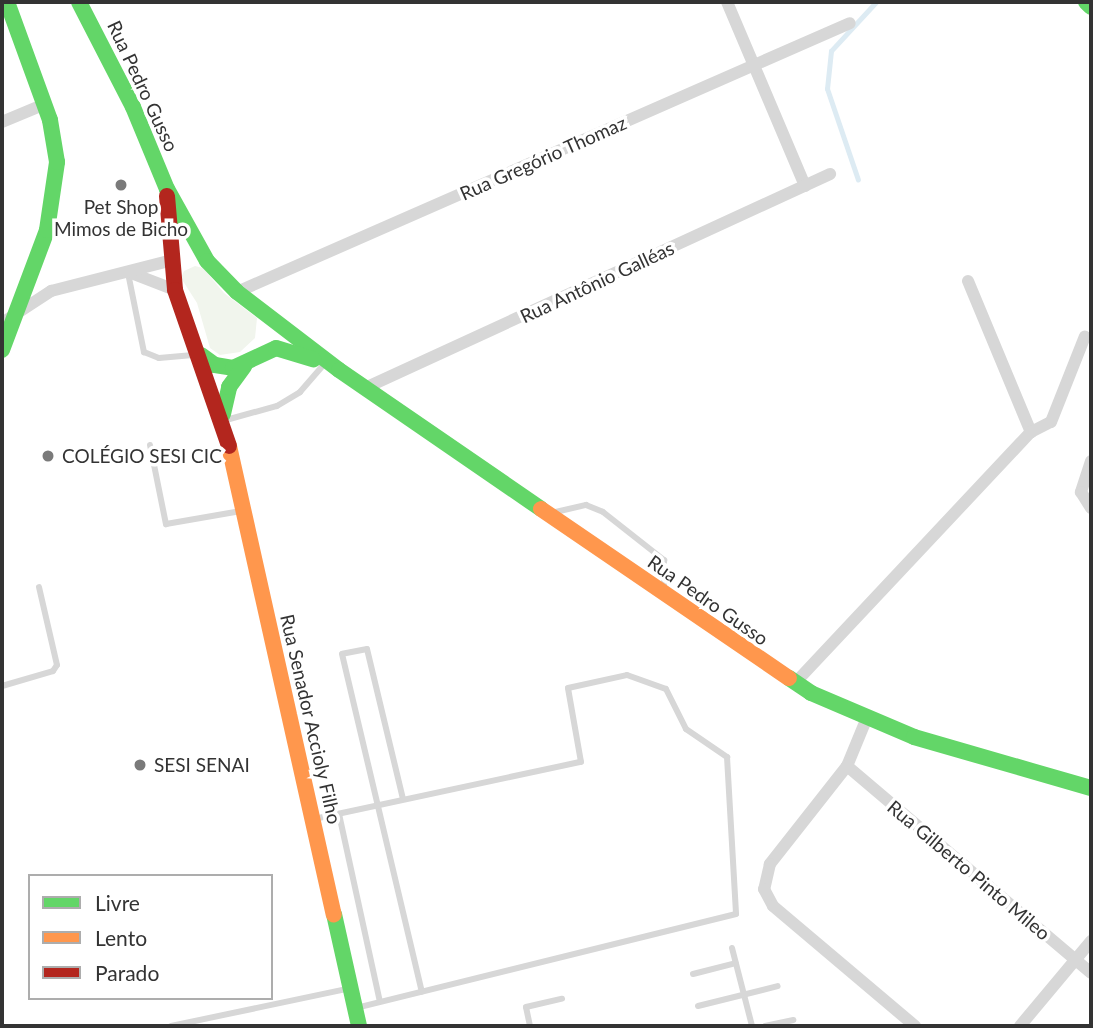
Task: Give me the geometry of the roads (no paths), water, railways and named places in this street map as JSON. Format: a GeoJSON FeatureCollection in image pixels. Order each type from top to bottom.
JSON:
{"type":"FeatureCollection","features":[{"type":"Feature","properties":{"kind":"main road"},"geometry":{"type":"LineString","coordinates":[[2,350],[8,321],[53,208],[57,162],[45,104],[7,2]]}},
{"type":"Feature","properties":{"kind":"main road","name":"Rua Pedro Gusso"},"geometry":{"type":"LineString","coordinates":[[79,2],[133,107],[167,189],[201,252],[237,292],[331,367],[794,683],[866,720],[1091,788]]}},
{"type":"Feature","properties":{"kind":"main road"},"geometry":{"type":"LineString","coordinates":[[1086,2],[1091,6]]}},
{"type":"Feature","properties":{"kind":"main road","name":"Rua Pedro Gusso"},"geometry":{"type":"LineString","coordinates":[[167,189],[175,290],[201,355]]}},
{"type":"Feature","properties":{"kind":"main road"},"geometry":{"type":"LineString","coordinates":[[173,260],[186,250],[201,252]]}},
{"type":"Feature","properties":{"kind":"main road"},"geometry":{"type":"LineString","coordinates":[[263,354],[273,337],[273,320]]}},
{"type":"Feature","properties":{"kind":"main road","name":"Rua Pedro Gusso"},"geometry":{"type":"LineString","coordinates":[[244,366],[263,354],[283,347],[331,367]]}},
{"type":"Feature","properties":{"kind":"main road"},"geometry":{"type":"LineString","coordinates":[[201,355],[224,368],[244,366]]}},
{"type":"Feature","properties":{"kind":"main road","name":"Rua Senador Accioly Filho"},"geometry":{"type":"LineString","coordinates":[[201,355],[223,421],[359,1026]]}},
{"type":"Feature","properties":{"kind":"main road","name":"Rua Senador Accioly Filho"},"geometry":{"type":"LineString","coordinates":[[223,421],[229,387],[244,366]]}},
{"type":"Feature","properties":{"kind":"street"},"geometry":{"type":"LineString","coordinates":[[727,2],[805,186]]}},
{"type":"Feature","properties":{"kind":"street","name":"Rua Gregório Thomaz"},"geometry":{"type":"LineString","coordinates":[[237,292],[850,23]]}},
{"type":"Feature","properties":{"kind":"street"},"geometry":{"type":"LineString","coordinates":[[2,122],[45,104]]}},
{"type":"Feature","properties":{"kind":"street","name":"Rua Antônio Galléas"},"geometry":{"type":"LineString","coordinates":[[365,388],[830,174]]}},
{"type":"Feature","properties":{"kind":"street"},"geometry":{"type":"LineString","coordinates":[[8,321],[51,292],[173,260]]}},
{"type":"Feature","properties":{"kind":"street"},"geometry":{"type":"LineString","coordinates":[[128,273],[152,277],[175,290]]}},
{"type":"Feature","properties":{"kind":"street"},"geometry":{"type":"LineString","coordinates":[[968,281],[1031,432]]}},
{"type":"Feature","properties":{"kind":"street"},"geometry":{"type":"LineString","coordinates":[[794,683],[1031,432],[1051,422],[1085,336]]}},
{"type":"Feature","properties":{"kind":"street"},"geometry":{"type":"LineString","coordinates":[[1091,461],[1082,497],[1091,508]]}},
{"type":"Feature","properties":{"kind":"street"},"geometry":{"type":"LineString","coordinates":[[866,720],[847,766],[770,864],[764,890],[773,906],[915,1026]]}},
{"type":"Feature","properties":{"kind":"street","name":"Rua Gilberto Pinto Mileo"},"geometry":{"type":"LineString","coordinates":[[847,766],[1091,973]]}},
{"type":"Feature","properties":{"kind":"street"},"geometry":{"type":"LineString","coordinates":[[1020,1026],[1091,941]]}},
{"type":"Feature","properties":{"kind":"lane"},"geometry":{"type":"LineString","coordinates":[[128,273],[144,352],[159,358],[201,355]]}},
{"type":"Feature","properties":{"kind":"lane"},"geometry":{"type":"LineString","coordinates":[[223,421],[277,406],[300,392],[331,367]]}},
{"type":"Feature","properties":{"kind":"lane"},"geometry":{"type":"LineString","coordinates":[[150,445],[166,524],[243,511]]}},
{"type":"Feature","properties":{"kind":"lane"},"geometry":{"type":"LineString","coordinates":[[547,514],[586,505],[603,512],[664,560],[663,594]]}},
{"type":"Feature","properties":{"kind":"lane"},"geometry":{"type":"LineString","coordinates":[[2,686],[53,671],[57,665],[39,587]]}},
{"type":"Feature","properties":{"kind":"lane"},"geometry":{"type":"LineString","coordinates":[[403,799],[367,649],[342,654],[380,804],[422,992]]}},
{"type":"Feature","properties":{"kind":"lane"},"geometry":{"type":"LineString","coordinates":[[312,819],[580,762],[568,688],[627,675],[666,690],[686,729],[727,758],[736,914],[355,1009]]}},
{"type":"Feature","properties":{"kind":"lane"},"geometry":{"type":"LineString","coordinates":[[339,814],[380,1002]]}},
{"type":"Feature","properties":{"kind":"lane"},"geometry":{"type":"LineString","coordinates":[[732,948],[751,1026]]}},
{"type":"Feature","properties":{"kind":"lane"},"geometry":{"type":"LineString","coordinates":[[693,974],[736,963]]}},
{"type":"Feature","properties":{"kind":"lane"},"geometry":{"type":"LineString","coordinates":[[698,1006],[778,986]]}},
{"type":"Feature","properties":{"kind":"lane"},"geometry":{"type":"LineString","coordinates":[[171,1026],[351,989]]}},
{"type":"Feature","properties":{"kind":"lane"},"geometry":{"type":"LineString","coordinates":[[530,1026],[526,1007],[562,999]]}},
{"type":"Feature","properties":{"kind":"lane"},"geometry":{"type":"LineString","coordinates":[[765,1026],[793,1020]]}},
{"type":"Feature","properties":{"kind":"waterway"},"geometry":{"type":"LineString","coordinates":[[858,180],[827,89],[831,51],[876,2]]}},
{"type":"Feature","properties":{"kind":"place","name":"Pet Shop Mimos de Bicho"},"geometry":{"type":"Point","coordinates":[121,185]}},
{"type":"Feature","properties":{"kind":"place","name":"COLÉGIO SESI CIC"},"geometry":{"type":"Point","coordinates":[48,456]}},
{"type":"Feature","properties":{"kind":"place","name":"SESI SENAI"},"geometry":{"type":"Point","coordinates":[140,765]}}]}
